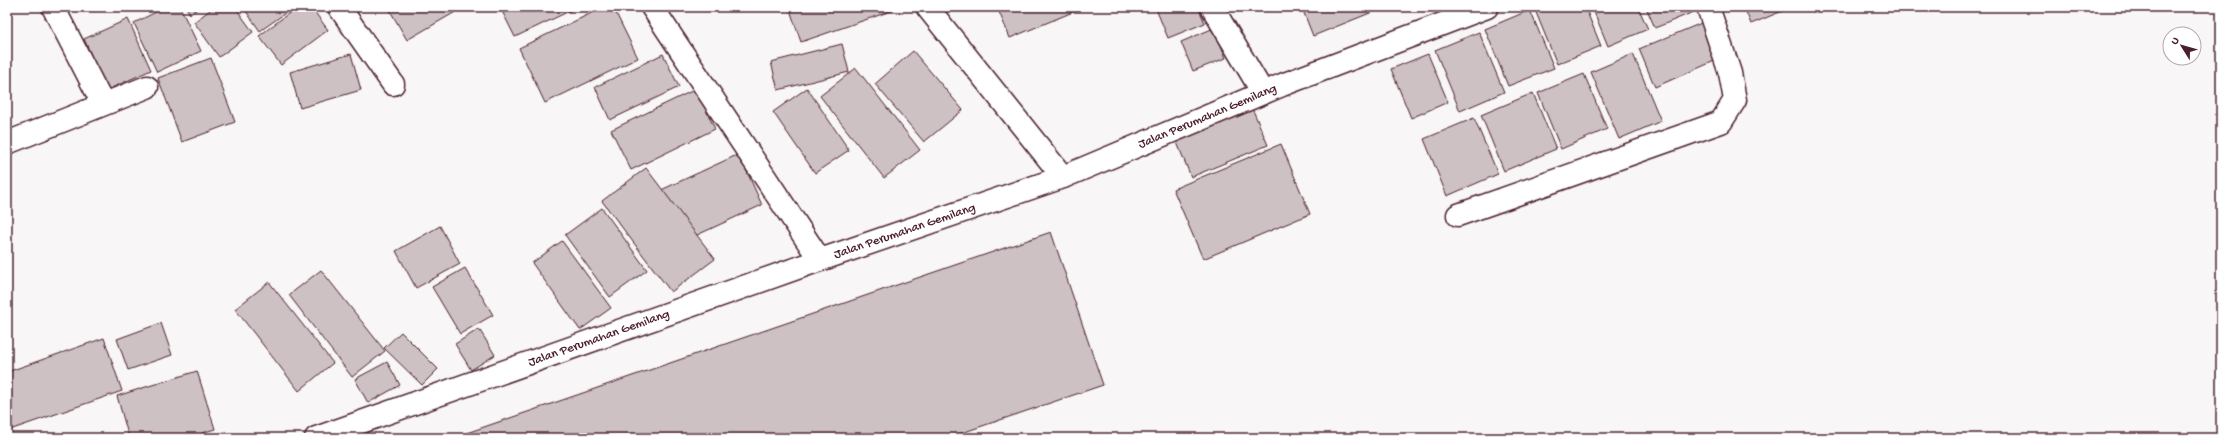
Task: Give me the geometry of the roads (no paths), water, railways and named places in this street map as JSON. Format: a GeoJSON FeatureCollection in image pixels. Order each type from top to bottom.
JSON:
{"type":"FeatureCollection","features":[{"type":"Feature","properties":{"kind":"street"},"geometry":{"type":"LineString","coordinates":[[53,7],[103,104]]}},
{"type":"Feature","properties":{"kind":"street"},"geometry":{"type":"LineString","coordinates":[[339,7],[394,84]]}},
{"type":"Feature","properties":{"kind":"street"},"geometry":{"type":"LineString","coordinates":[[652,7],[820,260]]}},
{"type":"Feature","properties":{"kind":"street"},"geometry":{"type":"LineString","coordinates":[[926,7],[1063,177]]}},
{"type":"Feature","properties":{"kind":"street"},"geometry":{"type":"LineString","coordinates":[[1212,7],[1273,89]]}},
{"type":"Feature","properties":{"kind":"street","name":"Jalan Perumahan Gemilang"},"geometry":{"type":"LineString","coordinates":[[316,438],[820,260],[1063,177],[1273,89],[1487,7]]}},
{"type":"Feature","properties":{"kind":"street"},"geometry":{"type":"LineString","coordinates":[[1458,215],[1721,122],[1735,100],[1730,73],[1708,7]]}},
{"type":"Feature","properties":{"kind":"street"},"geometry":{"type":"LineString","coordinates":[[7,143],[147,88]]}}]}
